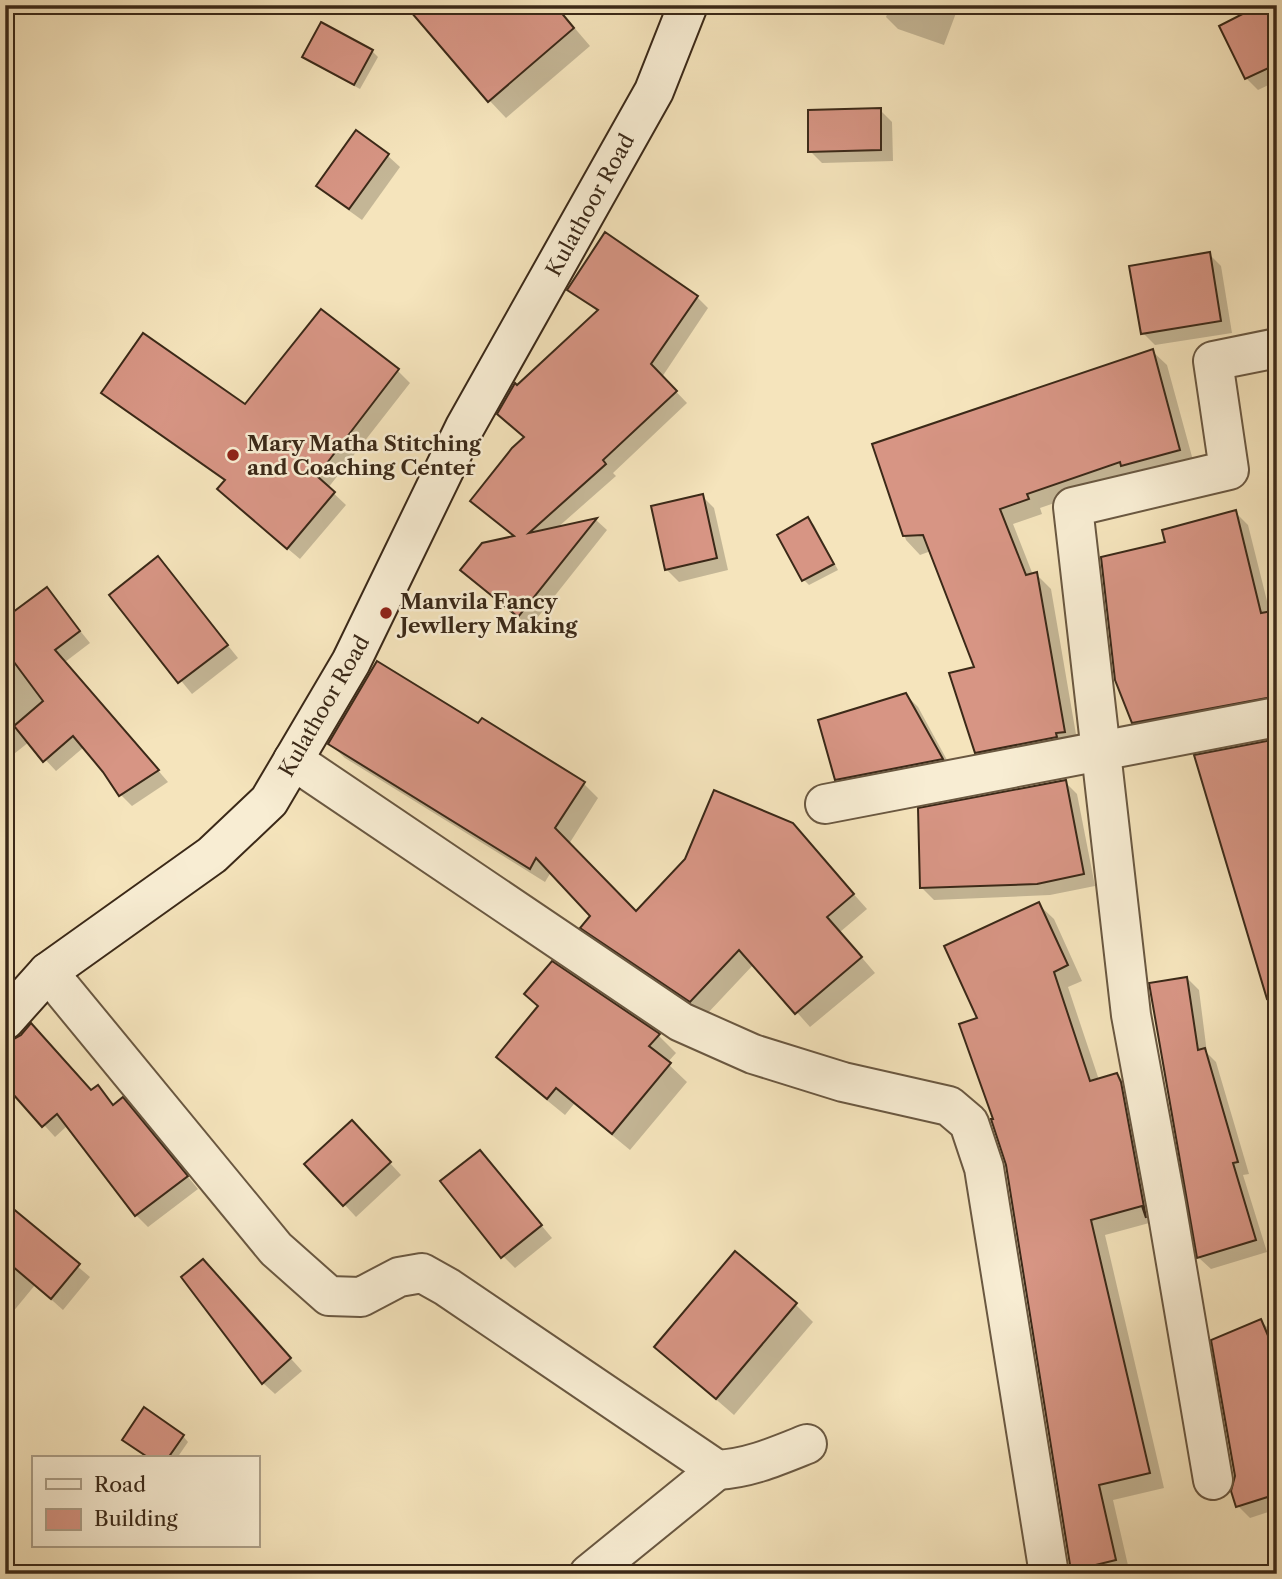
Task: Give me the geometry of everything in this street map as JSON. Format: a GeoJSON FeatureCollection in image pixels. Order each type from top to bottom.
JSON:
{"type":"FeatureCollection","features":[{"type":"Feature","properties":{"kind":"street","name":"Kulathoor Road"},"geometry":{"type":"LineString","coordinates":[[5,1020],[48,972],[212,855],[269,801],[351,662],[466,427],[654,91],[688,5]]}},
{"type":"Feature","properties":{"kind":"street"},"geometry":{"type":"LineString","coordinates":[[1213,1480],[1131,1015],[1073,507],[1229,470],[1213,361],[1277,348]]}},
{"type":"Feature","properties":{"kind":"street"},"geometry":{"type":"LineString","coordinates":[[825,804],[1277,717]]}},
{"type":"Feature","properties":{"kind":"street"},"geometry":{"type":"LineString","coordinates":[[293,760],[681,1022],[753,1054],[843,1082],[949,1106],[970,1123],[984,1168],[1049,1574]]}},
{"type":"Feature","properties":{"kind":"street"},"geometry":{"type":"LineString","coordinates":[[48,972],[276,1249],[329,1296],[361,1297],[399,1278],[422,1273],[447,1287],[717,1470]]}},
{"type":"Feature","properties":{"kind":"street"},"geometry":{"type":"LineString","coordinates":[[590,1574],[717,1470],[740,1468],[807,1444]]}},
{"type":"Feature","properties":{"kind":"building"},"geometry":{"type":"Polygon","coordinates":[[[405,5],[555,5],[574,28],[488,102],[405,5]]]}},
{"type":"Feature","properties":{"kind":"building"},"geometry":{"type":"Polygon","coordinates":[[[1260,5],[1277,5],[1277,64],[1245,79],[1219,26],[1260,5]]]}},
{"type":"Feature","properties":{"kind":"building"},"geometry":{"type":"Polygon","coordinates":[[[321,22],[373,50],[354,85],[302,57],[321,22]]]}},
{"type":"Feature","properties":{"kind":"building"},"geometry":{"type":"Polygon","coordinates":[[[881,108],[881,150],[808,152],[808,110],[881,108]]]}},
{"type":"Feature","properties":{"kind":"building"},"geometry":{"type":"Polygon","coordinates":[[[356,130],[389,154],[349,209],[316,186],[356,130]]]}},
{"type":"Feature","properties":{"kind":"building"},"geometry":{"type":"Polygon","coordinates":[[[605,232],[698,296],[651,364],[677,391],[603,460],[606,464],[529,533],[597,518],[518,617],[460,570],[482,543],[514,536],[470,501],[524,437],[497,414],[515,383],[517,385],[598,310],[567,290],[605,232]]]}},
{"type":"Feature","properties":{"kind":"building"},"geometry":{"type":"Polygon","coordinates":[[[1210,252],[1221,321],[1141,334],[1129,266],[1210,252]]]}},
{"type":"Feature","properties":{"kind":"building"},"geometry":{"type":"Polygon","coordinates":[[[321,309],[399,369],[317,476],[335,492],[287,549],[217,489],[225,480],[101,393],[143,333],[245,404],[321,309]]]}},
{"type":"Feature","properties":{"kind":"building"},"geometry":{"type":"Polygon","coordinates":[[[1153,349],[1180,450],[1121,466],[1120,462],[1027,494],[1029,499],[1000,509],[1026,575],[1037,572],[1065,732],[1056,733],[1057,737],[975,753],[949,673],[974,667],[923,535],[903,536],[872,444],[1153,349]]]}},
{"type":"Feature","properties":{"kind":"building"},"geometry":{"type":"Polygon","coordinates":[[[703,494],[717,558],[665,570],[651,506],[703,494]]]}},
{"type":"Feature","properties":{"kind":"building"},"geometry":{"type":"Polygon","coordinates":[[[1236,510],[1261,613],[1277,610],[1277,696],[1132,723],[1115,680],[1101,557],[1165,542],[1162,530],[1236,510]]]}},
{"type":"Feature","properties":{"kind":"building"},"geometry":{"type":"Polygon","coordinates":[[[808,517],[834,564],[802,581],[777,535],[808,517]]]}},
{"type":"Feature","properties":{"kind":"building"},"geometry":{"type":"Polygon","coordinates":[[[158,556],[228,645],[178,683],[109,595],[158,556]]]}},
{"type":"Feature","properties":{"kind":"building"},"geometry":{"type":"Polygon","coordinates":[[[47,587],[80,631],[55,650],[159,770],[119,796],[73,736],[43,762],[14,726],[43,701],[5,650],[5,618],[47,587]]]}},
{"type":"Feature","properties":{"kind":"building"},"geometry":{"type":"Polygon","coordinates":[[[377,661],[478,723],[482,718],[585,782],[555,828],[636,911],[685,859],[714,790],[793,823],[854,894],[827,917],[862,957],[795,1014],[739,950],[690,1002],[580,928],[590,916],[536,858],[530,869],[328,744],[377,661]]]}},
{"type":"Feature","properties":{"kind":"building"},"geometry":{"type":"Polygon","coordinates":[[[906,693],[943,759],[835,780],[818,720],[906,693]]]}},
{"type":"Feature","properties":{"kind":"building"},"geometry":{"type":"Polygon","coordinates":[[[1277,739],[1277,997],[1267,999],[1194,755],[1277,739]]]}},
{"type":"Feature","properties":{"kind":"building"},"geometry":{"type":"Polygon","coordinates":[[[1066,780],[1084,874],[1037,884],[920,888],[918,808],[1066,780]]]}},
{"type":"Feature","properties":{"kind":"building"},"geometry":{"type":"Polygon","coordinates":[[[1039,902],[1068,965],[1054,972],[1090,1081],[1117,1073],[1121,1082],[1146,1218],[1142,1206],[1091,1220],[1150,1473],[1099,1485],[1116,1560],[1071,1571],[1006,1165],[993,1119],[959,1024],[977,1018],[944,946],[1039,902]]]}},
{"type":"Feature","properties":{"kind":"building"},"geometry":{"type":"Polygon","coordinates":[[[552,961],[660,1034],[649,1046],[671,1063],[612,1134],[556,1088],[547,1099],[496,1057],[538,1006],[524,994],[552,961]]]}},
{"type":"Feature","properties":{"kind":"building"},"geometry":{"type":"Polygon","coordinates":[[[1187,977],[1198,1050],[1205,1048],[1238,1162],[1233,1163],[1256,1240],[1197,1258],[1149,983],[1187,977]]]}},
{"type":"Feature","properties":{"kind":"building"},"geometry":{"type":"Polygon","coordinates":[[[31,1023],[91,1090],[98,1085],[113,1105],[123,1097],[188,1176],[135,1216],[57,1114],[42,1127],[5,1085],[5,1041],[21,1035],[31,1023]]]}},
{"type":"Feature","properties":{"kind":"building"},"geometry":{"type":"Polygon","coordinates":[[[352,1120],[391,1162],[343,1206],[304,1164],[352,1120]]]}},
{"type":"Feature","properties":{"kind":"building"},"geometry":{"type":"Polygon","coordinates":[[[480,1150],[542,1225],[501,1258],[440,1181],[480,1150]]]}},
{"type":"Feature","properties":{"kind":"building"},"geometry":{"type":"Polygon","coordinates":[[[5,1202],[80,1264],[51,1299],[5,1260],[5,1202]]]}},
{"type":"Feature","properties":{"kind":"building"},"geometry":{"type":"Polygon","coordinates":[[[735,1251],[797,1303],[716,1399],[654,1347],[735,1251]]]}},
{"type":"Feature","properties":{"kind":"building"},"geometry":{"type":"Polygon","coordinates":[[[203,1259],[291,1358],[262,1384],[181,1277],[203,1259]]]}},
{"type":"Feature","properties":{"kind":"building"},"geometry":{"type":"Polygon","coordinates":[[[1261,1319],[1277,1357],[1277,1494],[1236,1507],[1231,1491],[1235,1476],[1211,1340],[1261,1319]]]}},
{"type":"Feature","properties":{"kind":"building"},"geometry":{"type":"Polygon","coordinates":[[[144,1407],[184,1435],[169,1456],[146,1456],[122,1440],[144,1407]]]}},
{"type":"Feature","properties":{"kind":"place","name":"Mary Matha Stitching and Coaching Center"},"geometry":{"type":"Point","coordinates":[233,455]}},
{"type":"Feature","properties":{"kind":"place","name":"Manvila Fancy Jewllery Making"},"geometry":{"type":"Point","coordinates":[386,613]}}]}
